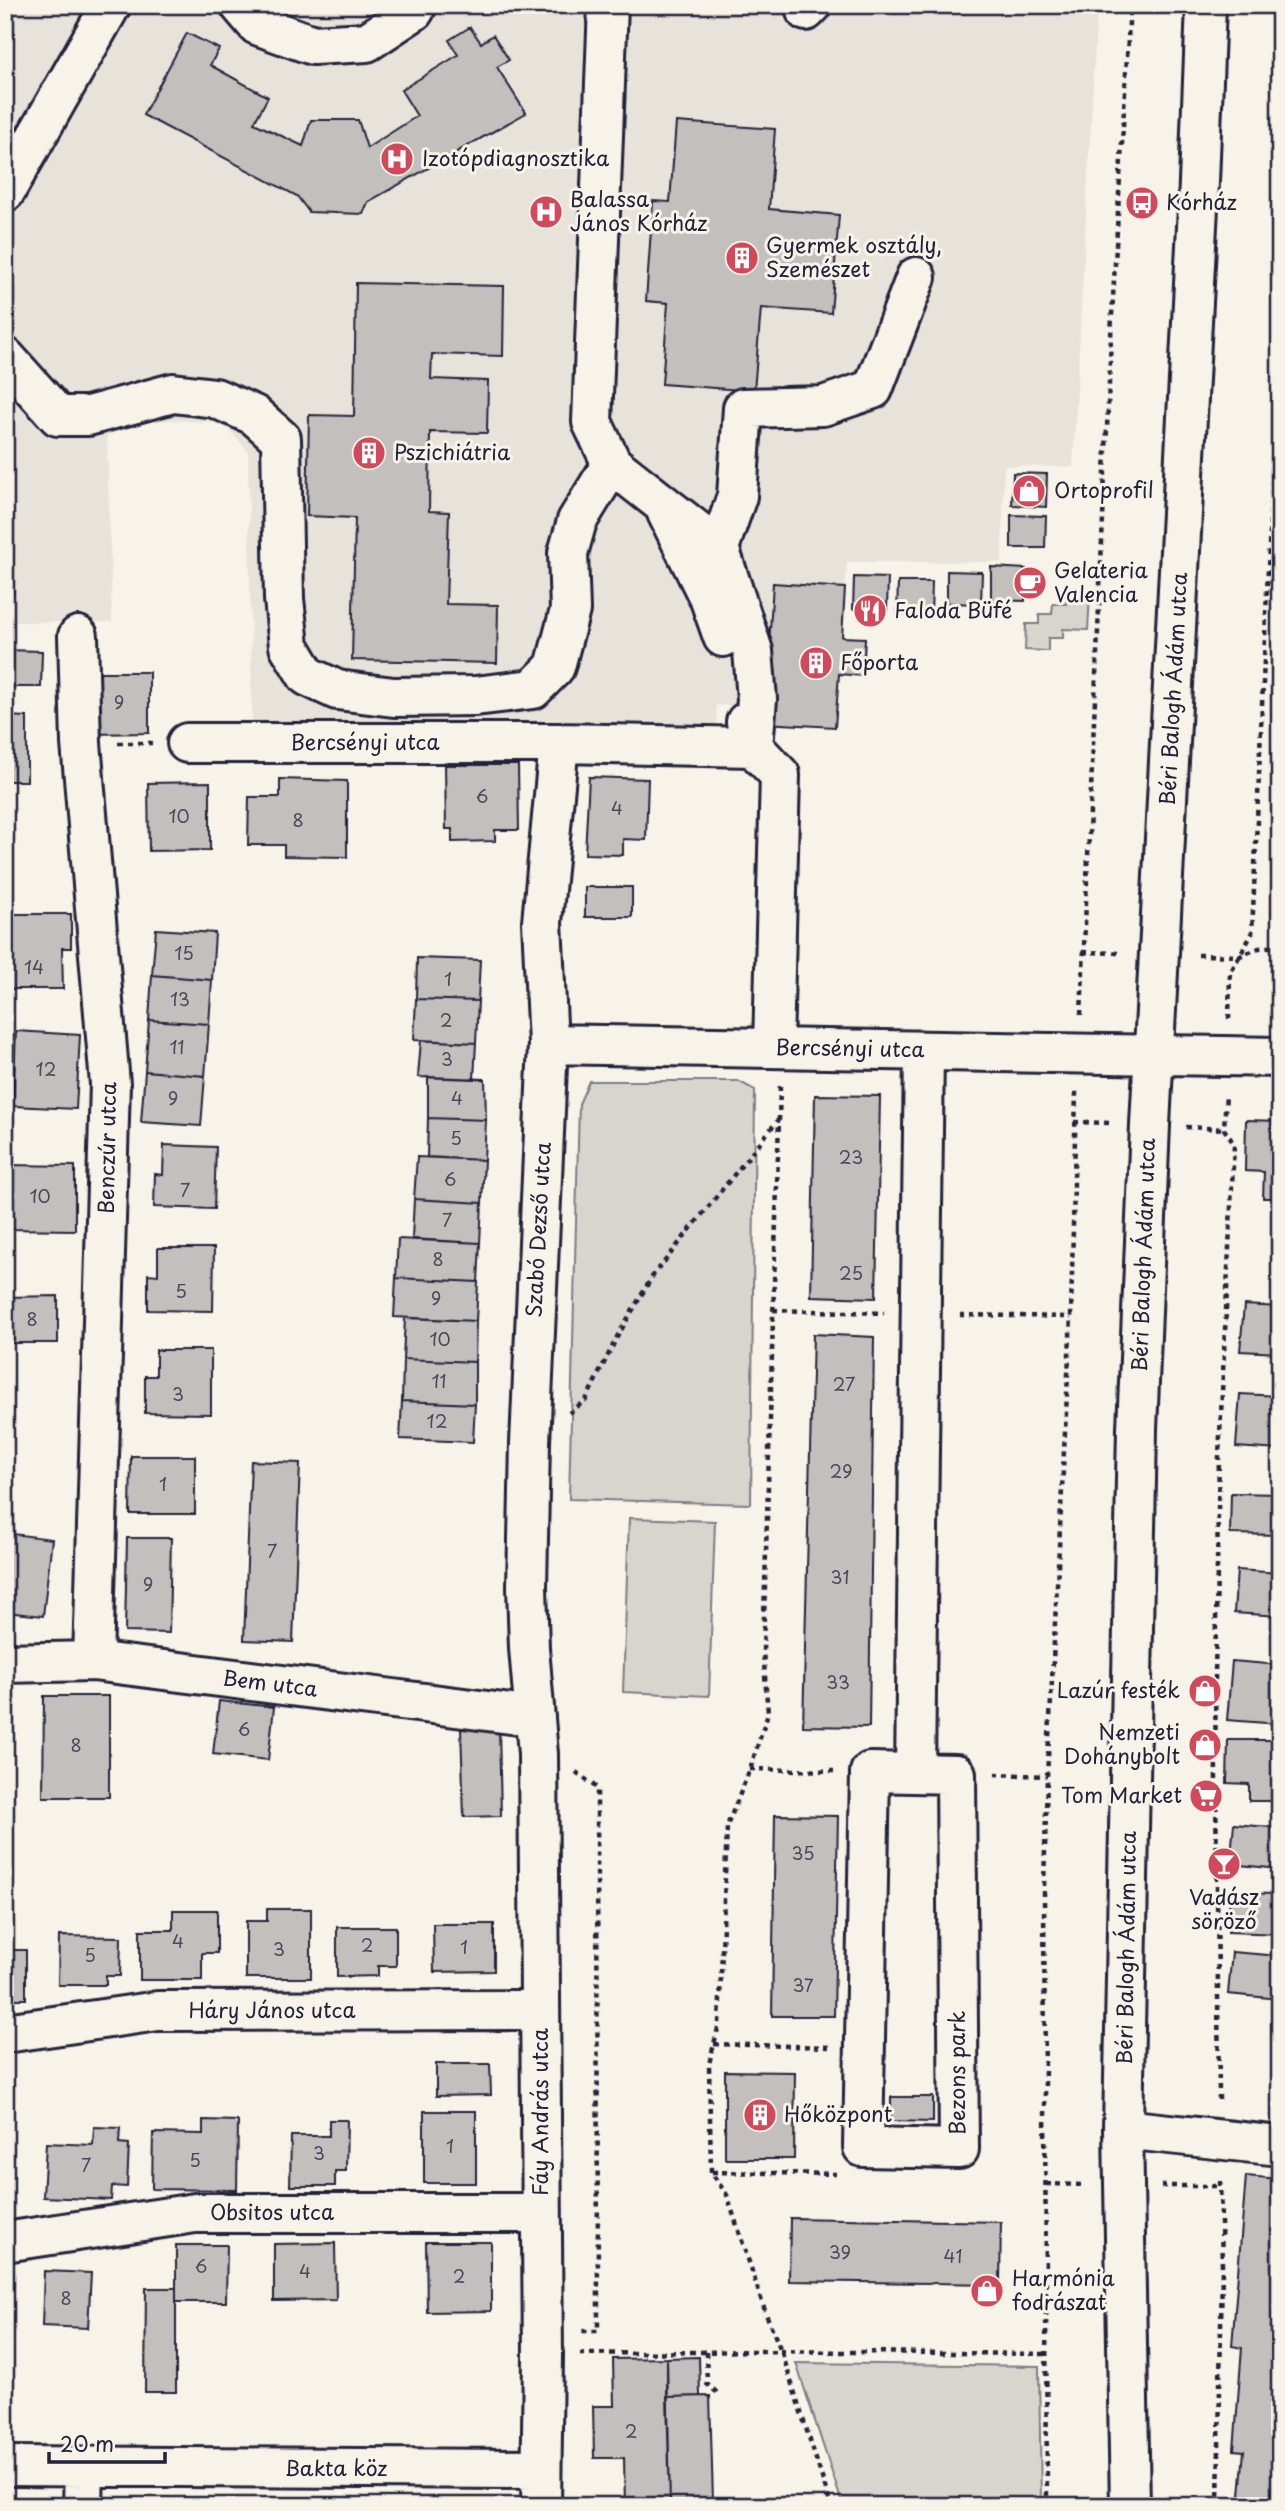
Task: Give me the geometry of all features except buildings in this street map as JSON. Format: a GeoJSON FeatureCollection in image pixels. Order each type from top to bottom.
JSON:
{"type":"FeatureCollection","features":[{"type":"Feature","properties":{"kind":"street"},"geometry":{"type":"LineString","coordinates":[[5,192],[111,5]]}},
{"type":"Feature","properties":{"kind":"street"},"geometry":{"type":"LineString","coordinates":[[240,5],[257,26],[313,45],[366,42],[414,11],[418,5]]}},
{"type":"Feature","properties":{"kind":"street"},"geometry":{"type":"LineString","coordinates":[[608,5],[592,422],[612,464],[663,504],[701,546],[752,651],[757,699],[752,747],[780,775],[777,1047]]}},
{"type":"Feature","properties":{"kind":"street","name":"Béri Balogh Ádám utca"},"geometry":{"type":"LineString","coordinates":[[1130,2506],[1123,2129],[1137,1429],[1153,1055],[1182,554],[1206,5]]}},
{"type":"Feature","properties":{"kind":"street"},"geometry":{"type":"LineString","coordinates":[[701,546],[737,496],[743,408],[823,406],[873,389],[916,277]]}},
{"type":"Feature","properties":{"kind":"street"},"geometry":{"type":"LineString","coordinates":[[5,357],[58,416],[88,416],[173,393],[183,394],[215,398],[254,415],[281,439],[284,599],[289,646],[307,676],[337,690],[394,697],[475,696],[533,689],[555,667],[562,648],[570,610],[568,553],[578,521],[612,464]]}},
{"type":"Feature","properties":{"kind":"street","name":"Benczúr utca"},"geometry":{"type":"LineString","coordinates":[[78,636],[81,743],[110,1084],[93,1661]]}},
{"type":"Feature","properties":{"kind":"street","name":"Bercsényi utca"},"geometry":{"type":"LineString","coordinates":[[187,743],[559,743],[752,747]]}},
{"type":"Feature","properties":{"kind":"street","name":"Szabó Dezső utca"},"geometry":{"type":"LineString","coordinates":[[535,1717],[527,1587],[530,1443],[548,1044],[542,922],[559,743]]}},
{"type":"Feature","properties":{"kind":"street","name":"Bercsényi utca"},"geometry":{"type":"LineString","coordinates":[[548,1044],[1280,1057]]}},
{"type":"Feature","properties":{"kind":"street"},"geometry":{"type":"LineString","coordinates":[[915,1772],[924,1051]]}},
{"type":"Feature","properties":{"kind":"street","name":"Bem utca"},"geometry":{"type":"LineString","coordinates":[[5,1663],[93,1661],[535,1717]]}},
{"type":"Feature","properties":{"kind":"street","name":"Fáy András utca"},"geometry":{"type":"LineString","coordinates":[[535,1717],[538,1754],[543,2356],[541,2488]]}},
{"type":"Feature","properties":{"kind":"street"},"geometry":{"type":"LineString","coordinates":[[863,2147],[870,1772],[956,1774]]}},
{"type":"Feature","properties":{"kind":"street","name":"Bezons park"},"geometry":{"type":"LineString","coordinates":[[863,2147],[959,2149],[956,1774]]}},
{"type":"Feature","properties":{"kind":"street","name":"Háry János utca"},"geometry":{"type":"LineString","coordinates":[[5,2032],[158,2011],[540,2010]]}},
{"type":"Feature","properties":{"kind":"street"},"geometry":{"type":"LineString","coordinates":[[1123,2129],[1280,2146]]}},
{"type":"Feature","properties":{"kind":"street","name":"Obsitos utca"},"geometry":{"type":"LineString","coordinates":[[5,2242],[195,2213],[541,2213]]}},
{"type":"Feature","properties":{"kind":"street","name":"Bakta köz"},"geometry":{"type":"LineString","coordinates":[[5,2466],[541,2488]]}},
{"type":"Feature","properties":{"kind":"street"},"geometry":{"type":"LineString","coordinates":[[83,2506],[84,2468]]}},
{"type":"Feature","properties":{"kind":"path"},"geometry":{"type":"LineString","coordinates":[[1047,2506],[1044,1887],[1047,1776],[1071,1317],[1074,1122],[1080,1053],[1111,328],[1130,5]]}},
{"type":"Feature","properties":{"kind":"path"},"geometry":{"type":"LineString","coordinates":[[1218,2506],[1222,2266],[1215,1677],[1219,1456],[1234,1144],[1224,1129],[1230,973],[1252,934],[1280,294]]}},
{"type":"Feature","properties":{"kind":"path"},"geometry":{"type":"LineString","coordinates":[[1272,464],[1280,464]]}},
{"type":"Feature","properties":{"kind":"path"},"geometry":{"type":"LineString","coordinates":[[777,1047],[778,1120],[763,1651],[768,1713],[750,1769],[727,1826],[719,2024],[709,2064],[711,2172],[727,2195],[831,2506]]}},
{"type":"Feature","properties":{"kind":"path"},"geometry":{"type":"LineString","coordinates":[[530,1443],[586,1400],[617,1337],[652,1277],[778,1120]]}},
{"type":"Feature","properties":{"kind":"path"},"geometry":{"type":"LineString","coordinates":[[773,1310],[1071,1317]]}},
{"type":"Feature","properties":{"kind":"path"},"geometry":{"type":"LineString","coordinates":[[750,1769],[870,1772]]}},
{"type":"Feature","properties":{"kind":"path"},"geometry":{"type":"LineString","coordinates":[[956,1774],[1047,1776]]}},
{"type":"Feature","properties":{"kind":"path"},"geometry":{"type":"LineString","coordinates":[[714,2044],[865,2048]]}},
{"type":"Feature","properties":{"kind":"path"},"geometry":{"type":"LineString","coordinates":[[711,2172],[862,2174],[863,2147]]}},
{"type":"Feature","properties":{"kind":"path"},"geometry":{"type":"LineString","coordinates":[[1124,2185],[1220,2186]]}},
{"type":"Feature","properties":{"kind":"path"},"geometry":{"type":"LineString","coordinates":[[571,2355],[706,2352],[1048,2354]]}},
{"type":"Feature","properties":{"kind":"path"},"geometry":{"type":"LineString","coordinates":[[706,2352],[707,2384],[720,2395]]}},
{"type":"Feature","properties":{"kind":"shaded area","name":"Balassa János Kórház"},"geometry":{"type":"Polygon","coordinates":[[[5,5],[1097,5],[1073,467],[1004,466],[1002,562],[847,562],[837,711],[716,705],[717,730],[252,727],[248,451],[222,422],[156,420],[107,435],[112,622],[5,622],[5,5]]]}},
{"type":"Feature","properties":{"kind":"shaded area"},"geometry":{"type":"Polygon","coordinates":[[[1066,594],[1090,594],[1088,630],[1063,629],[1063,638],[1048,638],[1048,651],[1025,650],[1026,624],[1039,624],[1039,614],[1052,614],[1053,604],[1066,604],[1066,594]]]}},
{"type":"Feature","properties":{"kind":"shaded area"},"geometry":{"type":"Polygon","coordinates":[[[589,1081],[738,1081],[755,1090],[751,1504],[569,1499],[579,1104],[589,1081]]]}},
{"type":"Feature","properties":{"kind":"shaded area"},"geometry":{"type":"Polygon","coordinates":[[[629,1518],[715,1521],[709,1696],[623,1692],[629,1518]]]}},
{"type":"Feature","properties":{"kind":"shaded area"},"geometry":{"type":"Polygon","coordinates":[[[796,2363],[1039,2366],[1041,2506],[843,2506],[796,2363]]]}},
{"type":"Feature","properties":{"kind":"place","name":"Izotópdiagnosztika"},"geometry":{"type":"Point","coordinates":[397,159]}},
{"type":"Feature","properties":{"kind":"place","name":"Kórház"},"geometry":{"type":"Point","coordinates":[1142,203]}},
{"type":"Feature","properties":{"kind":"place","name":"Balassa János Kórház"},"geometry":{"type":"Point","coordinates":[546,212]}},
{"type":"Feature","properties":{"kind":"place","name":"Gyermek osztály, Szemészet"},"geometry":{"type":"Point","coordinates":[742,258]}},
{"type":"Feature","properties":{"kind":"place","name":"Pszichiátria"},"geometry":{"type":"Point","coordinates":[369,453]}},
{"type":"Feature","properties":{"kind":"place","name":"Ortoprofil"},"geometry":{"type":"Point","coordinates":[1029,491]}},
{"type":"Feature","properties":{"kind":"place","name":"Gelateria Valencia"},"geometry":{"type":"Point","coordinates":[1030,583]}},
{"type":"Feature","properties":{"kind":"place","name":"Faloda Büfé"},"geometry":{"type":"Point","coordinates":[870,611]}},
{"type":"Feature","properties":{"kind":"place","name":"Főporta"},"geometry":{"type":"Point","coordinates":[816,663]}},
{"type":"Feature","properties":{"kind":"place","name":"Lazúr festék"},"geometry":{"type":"Point","coordinates":[1205,1691]}},
{"type":"Feature","properties":{"kind":"place","name":"Nemzeti Dohánybolt"},"geometry":{"type":"Point","coordinates":[1205,1745]}},
{"type":"Feature","properties":{"kind":"place","name":"Tom Market"},"geometry":{"type":"Point","coordinates":[1206,1796]}},
{"type":"Feature","properties":{"kind":"place","name":"Vadász söröző"},"geometry":{"type":"Point","coordinates":[1224,1864]}},
{"type":"Feature","properties":{"kind":"place","name":"Hőközpont"},"geometry":{"type":"Point","coordinates":[760,2115]}},
{"type":"Feature","properties":{"kind":"place","name":"Harmónia fodrászat"},"geometry":{"type":"Point","coordinates":[987,2291]}}]}
